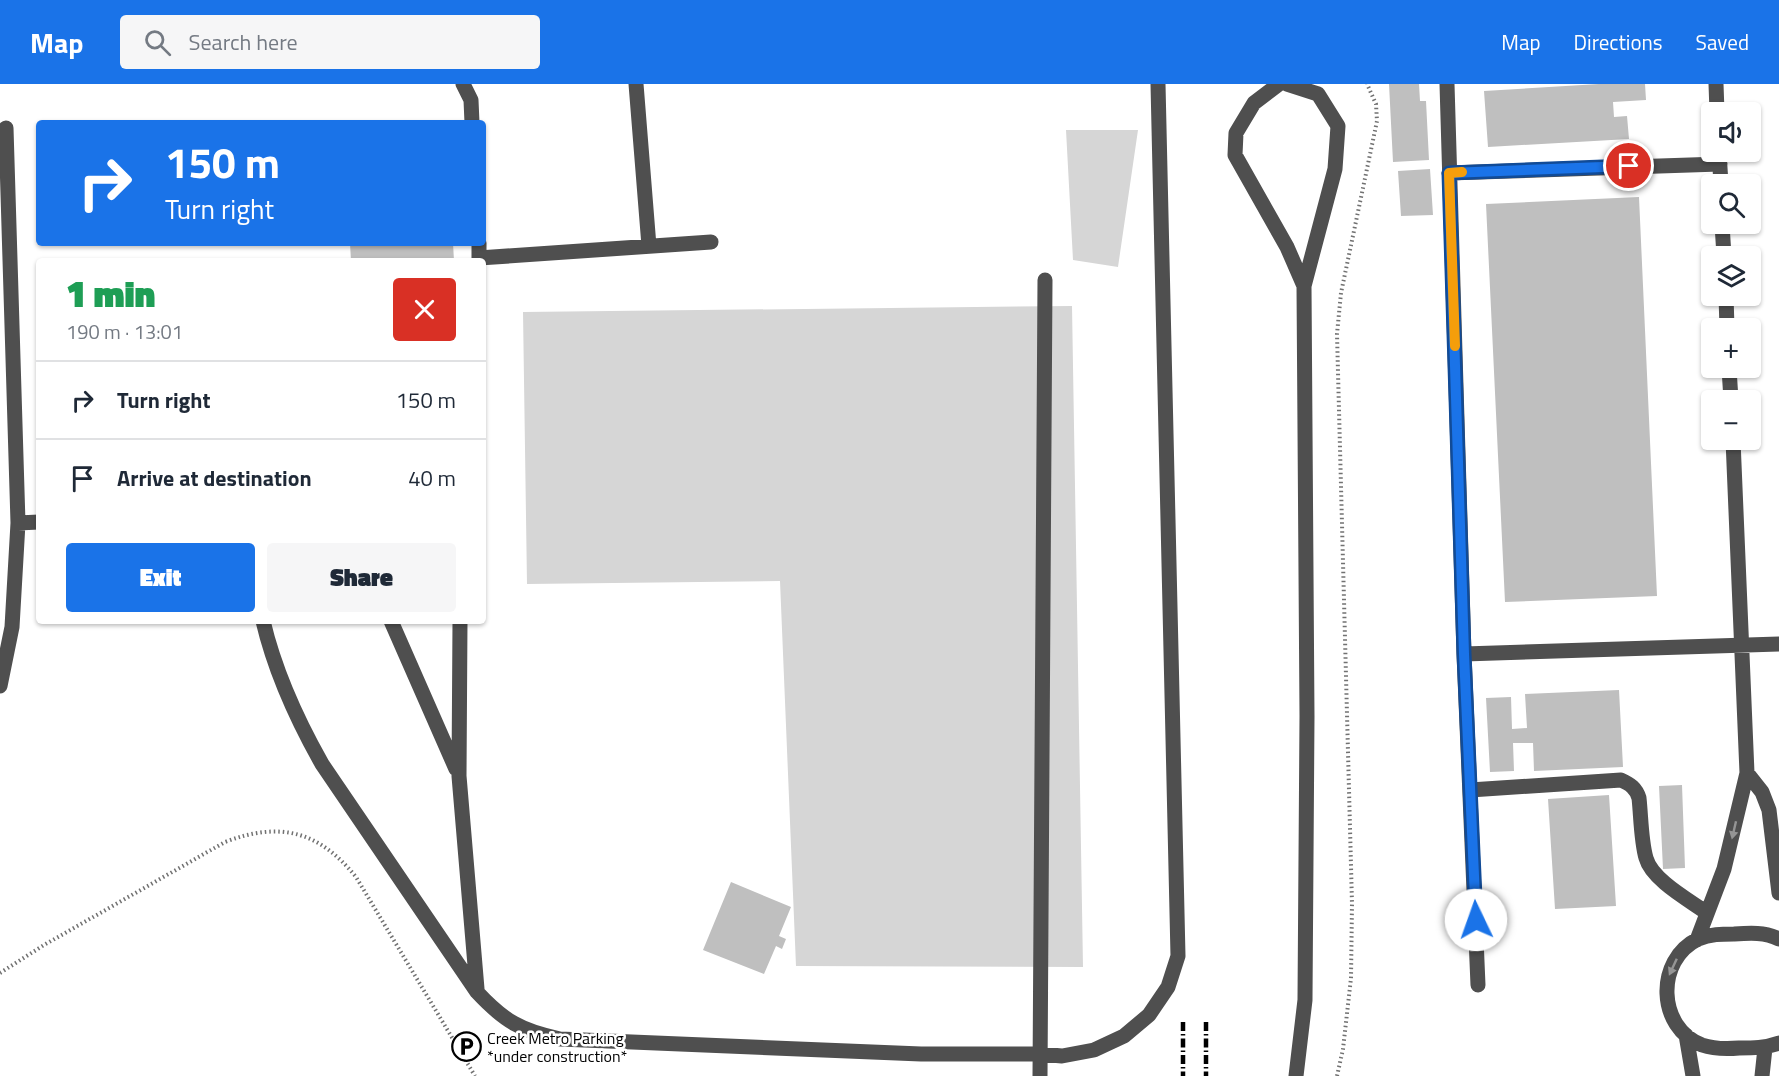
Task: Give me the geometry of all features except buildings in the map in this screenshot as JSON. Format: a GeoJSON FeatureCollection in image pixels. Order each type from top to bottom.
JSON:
{"type":"FeatureCollection","features":[{"type":"Feature","properties":{"kind":"street"},"geometry":{"type":"LineString","coordinates":[[463,84],[471,100],[472,120]]}},
{"type":"Feature","properties":{"kind":"street"},"geometry":{"type":"LineString","coordinates":[[636,84],[649,246]]}},
{"type":"Feature","properties":{"kind":"street"},"geometry":{"type":"LineString","coordinates":[[264,624],[268,644],[283,686],[322,764],[477,992],[494,1010],[514,1024],[536,1034],[560,1039],[921,1054],[1062,1056],[1094,1050],[1124,1036],[1149,1015],[1167,987],[1178,956],[1158,84]]}},
{"type":"Feature","properties":{"kind":"street"},"geometry":{"type":"LineString","coordinates":[[1279,84],[1254,103],[1236,133],[1235,155],[1287,247],[1304,286]]}},
{"type":"Feature","properties":{"kind":"street"},"geometry":{"type":"LineString","coordinates":[[1287,84],[1318,94],[1338,126],[1335,168],[1304,286],[1307,704],[1305,1000],[1296,1076]]}},
{"type":"Feature","properties":{"kind":"street"},"geometry":{"type":"LineString","coordinates":[[1447,84],[1464,654],[1478,986]]}},
{"type":"Feature","properties":{"kind":"street"},"geometry":{"type":"LineString","coordinates":[[1716,84],[1717,102]]}},
{"type":"Feature","properties":{"kind":"street"},"geometry":{"type":"LineString","coordinates":[[0,686],[12,627],[18,523],[6,128]]}},
{"type":"Feature","properties":{"kind":"street"},"geometry":{"type":"LineString","coordinates":[[1449,173],[1701,159]]}},
{"type":"Feature","properties":{"kind":"street"},"geometry":{"type":"LineString","coordinates":[[479,254],[711,242]]}},
{"type":"Feature","properties":{"kind":"street"},"geometry":{"type":"LineString","coordinates":[[1040,1076],[1045,280]]}},
{"type":"Feature","properties":{"kind":"street"},"geometry":{"type":"LineString","coordinates":[[1697,940],[1730,848],[1747,774],[1733,450]]}},
{"type":"Feature","properties":{"kind":"street"},"geometry":{"type":"LineString","coordinates":[[18,523],[36,522]]}},
{"type":"Feature","properties":{"kind":"street"},"geometry":{"type":"LineString","coordinates":[[392,624],[459,776]]}},
{"type":"Feature","properties":{"kind":"street"},"geometry":{"type":"LineString","coordinates":[[460,624],[459,776],[477,992]]}},
{"type":"Feature","properties":{"kind":"street"},"geometry":{"type":"LineString","coordinates":[[1464,654],[1779,644]]}},
{"type":"Feature","properties":{"kind":"street"},"geometry":{"type":"LineString","coordinates":[[1747,774],[1762,792],[1769,810],[1779,893]]}},
{"type":"Feature","properties":{"kind":"street"},"geometry":{"type":"LineString","coordinates":[[1470,790],[1621,780],[1627,782],[1633,786],[1639,798],[1646,858],[1651,868],[1663,881],[1707,913]]}},
{"type":"Feature","properties":{"kind":"street"},"geometry":{"type":"LineString","coordinates":[[1762,1076],[1772,1045],[1720,1049],[1702,1045],[1686,1035],[1674,1020],[1667,1003],[1666,984],[1671,966],[1682,951],[1697,940],[1715,934],[1761,933],[1779,939]]}},
{"type":"Feature","properties":{"kind":"street"},"geometry":{"type":"LineString","coordinates":[[1686,1035],[1693,1076]]}},
{"type":"Feature","properties":{"kind":"path"},"geometry":{"type":"LineString","coordinates":[[1337,1076],[1343,1049],[1351,978],[1352,904],[1336,334],[1341,293],[1377,121],[1376,104],[1367,84]]}},
{"type":"Feature","properties":{"kind":"path"},"geometry":{"type":"LineString","coordinates":[[0,973],[44,945],[225,843],[246,834],[267,831],[290,832],[311,839],[344,862],[356,878],[476,1076]]}},
{"type":"Feature","properties":{"kind":"shaded area"},"geometry":{"type":"Polygon","coordinates":[[[1066,130],[1138,130],[1118,267],[1073,260],[1066,130]]]}},
{"type":"Feature","properties":{"kind":"shaded area"},"geometry":{"type":"Polygon","coordinates":[[[1072,306],[1083,967],[796,966],[780,581],[527,584],[523,312],[1072,306]]]}},
{"type":"Feature","properties":{"kind":"railway"},"geometry":{"type":"LineString","coordinates":[[1183,1022],[1183,1076]]}},
{"type":"Feature","properties":{"kind":"railway"},"geometry":{"type":"LineString","coordinates":[[1206,1022],[1206,1076]]}},
{"type":"Feature","properties":{"kind":"slow traffic"},"geometry":{"type":"LineString","coordinates":[[1455,346],[1449,173],[1462,172]]}},
{"type":"Feature","properties":{"kind":"place","name":"Creek Metro Parking *under construction*"},"geometry":{"type":"Point","coordinates":[466,1047]}},
{"type":"Feature","properties":{"kind":"route"},"geometry":{"type":"LineString","coordinates":[[1476,920],[1464,654],[1449,173],[1629,166]]}}]}
